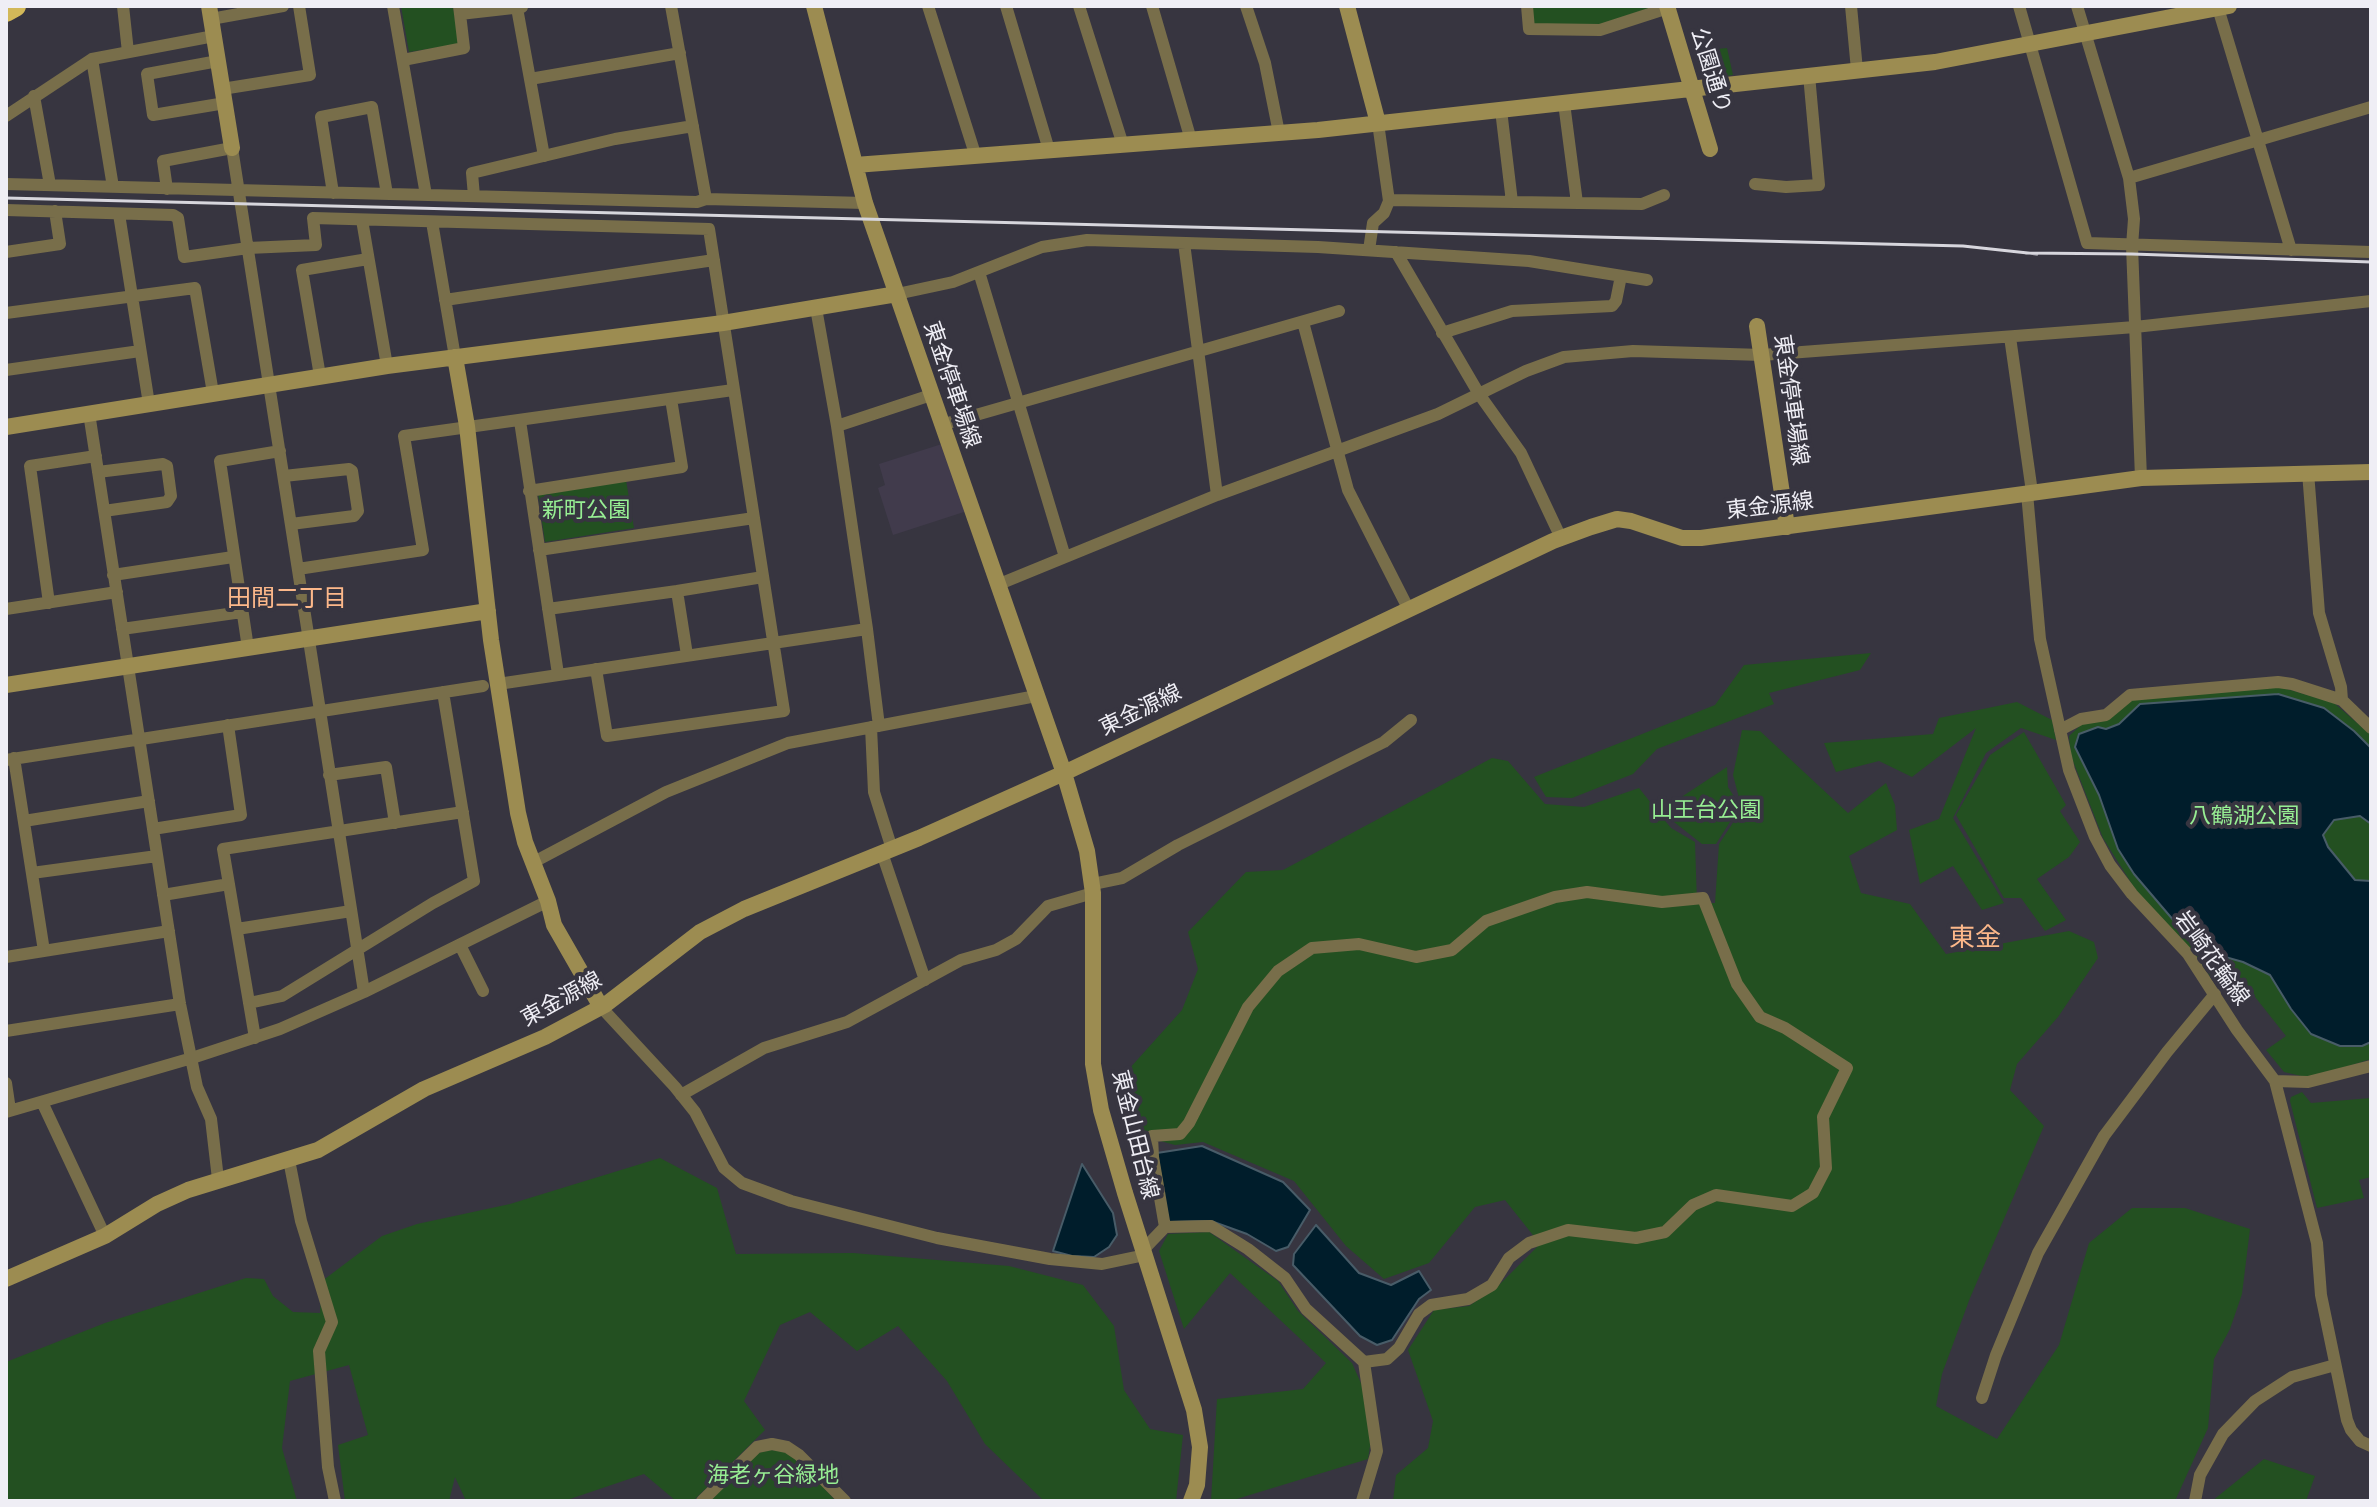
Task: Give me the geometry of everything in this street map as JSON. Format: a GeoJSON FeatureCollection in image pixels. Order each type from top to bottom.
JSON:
{"type":"FeatureCollection","features":[{"type":"Feature","properties":{"kind":"highway"},"geometry":{"type":"LineString","coordinates":[[6,11],[15,6]]}},
{"type":"Feature","properties":{"kind":"main road","name":"東金停車場線"},"geometry":{"type":"LineString","coordinates":[[814,6],[865,203],[1064,773]]}},
{"type":"Feature","properties":{"kind":"main road"},"geometry":{"type":"LineString","coordinates":[[1347,6],[1378,123]]}},
{"type":"Feature","properties":{"kind":"main road","name":"公園通り"},"geometry":{"type":"LineString","coordinates":[[1668,7],[1710,149]]}},
{"type":"Feature","properties":{"kind":"main road"},"geometry":{"type":"LineString","coordinates":[[855,165],[1279,133],[1935,62],[2086,34],[2174,11],[2224,7]]}},
{"type":"Feature","properties":{"kind":"main road"},"geometry":{"type":"LineString","coordinates":[[210,12],[232,148]]}},
{"type":"Feature","properties":{"kind":"main road"},"geometry":{"type":"LineString","coordinates":[[6,427],[320,376],[723,323],[897,294]]}},
{"type":"Feature","properties":{"kind":"main road","name":"東金停車場線"},"geometry":{"type":"LineString","coordinates":[[1757,326],[1787,527]]}},
{"type":"Feature","properties":{"kind":"main road"},"geometry":{"type":"LineString","coordinates":[[455,357],[467,426],[488,611],[490,685],[518,813],[554,925],[601,1007]]}},
{"type":"Feature","properties":{"kind":"main road","name":"東金源線"},"geometry":{"type":"LineString","coordinates":[[6,1279],[105,1236],[157,1204],[218,1179],[318,1150],[424,1089],[545,1037],[601,1007],[678,948],[728,917],[1064,773],[1561,538],[1617,519],[1692,539],[2141,478],[2371,472]]}},
{"type":"Feature","properties":{"kind":"main road"},"geometry":{"type":"LineString","coordinates":[[6,685],[488,611]]}},
{"type":"Feature","properties":{"kind":"main road","name":"東金山田台線"},"geometry":{"type":"LineString","coordinates":[[1064,773],[1087,851],[1093,888],[1093,1064],[1101,1110],[1194,1410],[1200,1447],[1197,1485],[1191,1501]]}},
{"type":"Feature","properties":{"kind":"street"},"geometry":{"type":"LineString","coordinates":[[123,6],[128,52]]}},
{"type":"Feature","properties":{"kind":"street"},"geometry":{"type":"LineString","coordinates":[[210,12],[283,6]]}},
{"type":"Feature","properties":{"kind":"street"},"geometry":{"type":"LineString","coordinates":[[218,61],[147,74],[153,115],[310,75],[299,6]]}},
{"type":"Feature","properties":{"kind":"street"},"geometry":{"type":"LineString","coordinates":[[393,6],[426,195]]}},
{"type":"Feature","properties":{"kind":"street"},"geometry":{"type":"LineString","coordinates":[[671,6],[706,199]]}},
{"type":"Feature","properties":{"kind":"street"},"geometry":{"type":"LineString","coordinates":[[928,6],[976,157]]}},
{"type":"Feature","properties":{"kind":"street"},"geometry":{"type":"LineString","coordinates":[[1006,6],[1049,150]]}},
{"type":"Feature","properties":{"kind":"street"},"geometry":{"type":"LineString","coordinates":[[1079,6],[1123,145]]}},
{"type":"Feature","properties":{"kind":"street"},"geometry":{"type":"LineString","coordinates":[[1152,6],[1191,140]]}},
{"type":"Feature","properties":{"kind":"street"},"geometry":{"type":"LineString","coordinates":[[1246,6],[1265,63],[1279,133]]}},
{"type":"Feature","properties":{"kind":"street"},"geometry":{"type":"LineString","coordinates":[[1527,6],[1529,29],[1600,30],[1668,7]]}},
{"type":"Feature","properties":{"kind":"street"},"geometry":{"type":"LineString","coordinates":[[1851,6],[1857,70]]}},
{"type":"Feature","properties":{"kind":"street"},"geometry":{"type":"LineString","coordinates":[[2019,6],[2087,243],[2371,252]]}},
{"type":"Feature","properties":{"kind":"street"},"geometry":{"type":"LineString","coordinates":[[2077,6],[2129,178],[2134,219],[2132,246],[2141,478]]}},
{"type":"Feature","properties":{"kind":"street"},"geometry":{"type":"LineString","coordinates":[[403,60],[464,48],[460,10],[521,7],[544,156]]}},
{"type":"Feature","properties":{"kind":"street"},"geometry":{"type":"LineString","coordinates":[[2224,7],[2257,139],[2291,250]]}},
{"type":"Feature","properties":{"kind":"street"},"geometry":{"type":"LineString","coordinates":[[6,116],[92,59],[214,36]]}},
{"type":"Feature","properties":{"kind":"street"},"geometry":{"type":"LineString","coordinates":[[530,79],[680,53]]}},
{"type":"Feature","properties":{"kind":"street"},"geometry":{"type":"LineString","coordinates":[[92,59],[113,187]]}},
{"type":"Feature","properties":{"kind":"street"},"geometry":{"type":"LineString","coordinates":[[1755,184],[1786,187],[1819,185],[1809,75]]}},
{"type":"Feature","properties":{"kind":"street"},"geometry":{"type":"LineString","coordinates":[[34,96],[50,185]]}},
{"type":"Feature","properties":{"kind":"street"},"geometry":{"type":"LineString","coordinates":[[1564,103],[1577,203]]}},
{"type":"Feature","properties":{"kind":"street"},"geometry":{"type":"LineString","coordinates":[[333,193],[321,117],[372,107],[387,194]]}},
{"type":"Feature","properties":{"kind":"street"},"geometry":{"type":"LineString","coordinates":[[2129,178],[2371,107]]}},
{"type":"Feature","properties":{"kind":"street"},"geometry":{"type":"LineString","coordinates":[[1501,110],[1512,202]]}},
{"type":"Feature","properties":{"kind":"street"},"geometry":{"type":"LineString","coordinates":[[1369,250],[1373,223],[1384,213],[1389,200],[1378,123]]}},
{"type":"Feature","properties":{"kind":"street"},"geometry":{"type":"LineString","coordinates":[[474,196],[472,173],[615,139],[693,126]]}},
{"type":"Feature","properties":{"kind":"street"},"geometry":{"type":"LineString","coordinates":[[167,189],[163,161],[232,148],[364,992]]}},
{"type":"Feature","properties":{"kind":"street"},"geometry":{"type":"LineString","coordinates":[[6,184],[697,202],[706,199],[865,203]]}},
{"type":"Feature","properties":{"kind":"street"},"geometry":{"type":"LineString","coordinates":[[1389,200],[1642,204],[1664,195]]}},
{"type":"Feature","properties":{"kind":"street"},"geometry":{"type":"LineString","coordinates":[[6,210],[173,215],[178,218],[184,257],[248,248],[316,245],[313,218],[709,229],[784,711],[607,736],[596,669]]}},
{"type":"Feature","properties":{"kind":"street"},"geometry":{"type":"LineString","coordinates":[[6,252],[60,244],[55,211]]}},
{"type":"Feature","properties":{"kind":"street"},"geometry":{"type":"LineString","coordinates":[[119,214],[149,404]]}},
{"type":"Feature","properties":{"kind":"street"},"geometry":{"type":"LineString","coordinates":[[362,220],[387,366]]}},
{"type":"Feature","properties":{"kind":"street"},"geometry":{"type":"LineString","coordinates":[[432,222],[455,357]]}},
{"type":"Feature","properties":{"kind":"street"},"geometry":{"type":"LineString","coordinates":[[897,294],[953,282],[1018,255],[1064,242],[1087,240],[1369,250],[1529,261],[1647,280]]}},
{"type":"Feature","properties":{"kind":"street"},"geometry":{"type":"LineString","coordinates":[[1184,243],[1217,495]]}},
{"type":"Feature","properties":{"kind":"street"},"geometry":{"type":"LineString","coordinates":[[1396,252],[1479,394],[1521,453],[1561,538]]}},
{"type":"Feature","properties":{"kind":"street"},"geometry":{"type":"LineString","coordinates":[[320,376],[302,270],[368,259]]}},
{"type":"Feature","properties":{"kind":"street"},"geometry":{"type":"LineString","coordinates":[[445,300],[714,260]]}},
{"type":"Feature","properties":{"kind":"street"},"geometry":{"type":"LineString","coordinates":[[979,272],[1065,557]]}},
{"type":"Feature","properties":{"kind":"street"},"geometry":{"type":"LineString","coordinates":[[1442,333],[1512,311],[1612,306],[1621,276]]}},
{"type":"Feature","properties":{"kind":"street"},"geometry":{"type":"LineString","coordinates":[[6,313],[195,288],[213,393]]}},
{"type":"Feature","properties":{"kind":"street"},"geometry":{"type":"LineString","coordinates":[[997,585],[1217,495],[1438,414],[1526,371],[1575,356],[1633,351],[1762,355],[2135,327],[2371,301]]}},
{"type":"Feature","properties":{"kind":"street"},"geometry":{"type":"LineString","coordinates":[[816,308],[867,629],[875,726],[874,792],[887,851],[925,980]]}},
{"type":"Feature","properties":{"kind":"street"},"geometry":{"type":"LineString","coordinates":[[941,425],[1339,311]]}},
{"type":"Feature","properties":{"kind":"street"},"geometry":{"type":"LineString","coordinates":[[1303,322],[1348,490],[1409,610]]}},
{"type":"Feature","properties":{"kind":"street","name":"岩崎花輪線"},"geometry":{"type":"LineString","coordinates":[[2010,337],[2030,492],[2040,639],[2069,770],[2095,837],[2110,865],[2132,894],[2188,954],[2237,1030],[2275,1081],[2317,1243],[2321,1295],[2351,1430],[2360,1441],[2371,1446]]}},
{"type":"Feature","properties":{"kind":"street"},"geometry":{"type":"LineString","coordinates":[[6,370],[140,351]]}},
{"type":"Feature","properties":{"kind":"street"},"geometry":{"type":"LineString","coordinates":[[298,569],[423,550],[404,436],[733,390]]}},
{"type":"Feature","properties":{"kind":"street"},"geometry":{"type":"LineString","coordinates":[[837,426],[931,395]]}},
{"type":"Feature","properties":{"kind":"street"},"geometry":{"type":"LineString","coordinates":[[529,491],[682,467],[671,399]]}},
{"type":"Feature","properties":{"kind":"street"},"geometry":{"type":"LineString","coordinates":[[89,413],[180,1004],[197,1087],[211,1119],[218,1179]]}},
{"type":"Feature","properties":{"kind":"street"},"geometry":{"type":"LineString","coordinates":[[520,421],[558,674]]}},
{"type":"Feature","properties":{"kind":"street"},"geometry":{"type":"LineString","coordinates":[[248,648],[220,461],[280,451]]}},
{"type":"Feature","properties":{"kind":"street"},"geometry":{"type":"LineString","coordinates":[[49,603],[30,466],[96,456]]}},
{"type":"Feature","properties":{"kind":"street"},"geometry":{"type":"LineString","coordinates":[[98,472],[158,464],[167,466],[170,500],[104,511]]}},
{"type":"Feature","properties":{"kind":"street"},"geometry":{"type":"LineString","coordinates":[[284,476],[349,469],[352,471],[358,511],[354,516],[291,524]]}},
{"type":"Feature","properties":{"kind":"street"},"geometry":{"type":"LineString","coordinates":[[2308,472],[2319,613],[2342,700]]}},
{"type":"Feature","properties":{"kind":"street"},"geometry":{"type":"LineString","coordinates":[[539,550],[754,518]]}},
{"type":"Feature","properties":{"kind":"street"},"geometry":{"type":"LineString","coordinates":[[113,575],[233,557]]}},
{"type":"Feature","properties":{"kind":"street"},"geometry":{"type":"LineString","coordinates":[[548,609],[763,577]]}},
{"type":"Feature","properties":{"kind":"street"},"geometry":{"type":"LineString","coordinates":[[677,591],[687,655]]}},
{"type":"Feature","properties":{"kind":"street"},"geometry":{"type":"LineString","coordinates":[[6,609],[117,592]]}},
{"type":"Feature","properties":{"kind":"street"},"geometry":{"type":"LineString","coordinates":[[122,629],[242,612]]}},
{"type":"Feature","properties":{"kind":"street"},"geometry":{"type":"LineString","coordinates":[[44,951],[24,821],[10,759],[867,629]]}},
{"type":"Feature","properties":{"kind":"street"},"geometry":{"type":"LineString","coordinates":[[2060,730],[2081,719],[2106,715],[2130,695],[2278,682],[2342,700],[2371,728]]}},
{"type":"Feature","properties":{"kind":"street"},"geometry":{"type":"LineString","coordinates":[[249,1003],[282,996],[474,881],[443,692]]}},
{"type":"Feature","properties":{"kind":"street"},"geometry":{"type":"LineString","coordinates":[[532,863],[702,775],[788,743],[1036,696]]}},
{"type":"Feature","properties":{"kind":"street"},"geometry":{"type":"LineString","coordinates":[[681,1095],[764,1048],[847,1022],[961,960],[996,950],[1016,939],[1048,906],[1122,878],[1206,831],[1384,742],[1411,720]]}},
{"type":"Feature","properties":{"kind":"street"},"geometry":{"type":"LineString","coordinates":[[153,829],[241,815],[228,725]]}},
{"type":"Feature","properties":{"kind":"street"},"geometry":{"type":"LineString","coordinates":[[329,775],[386,767],[395,823]]}},
{"type":"Feature","properties":{"kind":"street"},"geometry":{"type":"LineString","coordinates":[[24,821],[149,801]]}},
{"type":"Feature","properties":{"kind":"street"},"geometry":{"type":"LineString","coordinates":[[255,1038],[223,849],[463,812]]}},
{"type":"Feature","properties":{"kind":"street"},"geometry":{"type":"LineString","coordinates":[[32,873],[157,856]]}},
{"type":"Feature","properties":{"kind":"street"},"geometry":{"type":"LineString","coordinates":[[163,895],[229,884]]}},
{"type":"Feature","properties":{"kind":"street"},"geometry":{"type":"LineString","coordinates":[[1165,1227],[1152,1136],[1180,1134],[1189,1123],[1248,1007],[1278,971],[1312,948],[1359,944],[1416,957],[1452,950],[1486,921],[1555,897],[1587,892],[1662,902],[1703,898],[1737,984],[1760,1017],[1785,1028],[1847,1068],[1823,1117],[1826,1168],[1813,1193],[1792,1206],[1716,1195],[1693,1205],[1665,1232],[1636,1238],[1568,1230],[1529,1243],[1509,1258],[1492,1285],[1468,1299],[1431,1305],[1419,1314],[1399,1348],[1387,1359],[1364,1362]]}},
{"type":"Feature","properties":{"kind":"street"},"geometry":{"type":"LineString","coordinates":[[6,1083],[8,1111],[255,1038],[364,992],[548,901]]}},
{"type":"Feature","properties":{"kind":"street"},"geometry":{"type":"LineString","coordinates":[[237,929],[351,911]]}},
{"type":"Feature","properties":{"kind":"street"},"geometry":{"type":"LineString","coordinates":[[6,957],[169,931]]}},
{"type":"Feature","properties":{"kind":"street"},"geometry":{"type":"LineString","coordinates":[[460,945],[483,991]]}},
{"type":"Feature","properties":{"kind":"street"},"geometry":{"type":"LineString","coordinates":[[1982,1398],[1996,1355],[2038,1253],[2104,1136],[2215,994]]}},
{"type":"Feature","properties":{"kind":"street"},"geometry":{"type":"LineString","coordinates":[[6,1031],[180,1004]]}},
{"type":"Feature","properties":{"kind":"street"},"geometry":{"type":"LineString","coordinates":[[601,1007],[695,1112],[724,1168],[742,1183],[791,1201],[937,1238],[1074,1264],[1102,1264],[1144,1252],[1165,1227],[1211,1226],[1248,1249],[1285,1278],[1306,1309],[1364,1362],[1377,1451],[1362,1501]]}},
{"type":"Feature","properties":{"kind":"street"},"geometry":{"type":"LineString","coordinates":[[2275,1081],[2308,1082],[2371,1066]]}},
{"type":"Feature","properties":{"kind":"street"},"geometry":{"type":"LineString","coordinates":[[42,1102],[105,1236]]}},
{"type":"Feature","properties":{"kind":"street"},"geometry":{"type":"LineString","coordinates":[[289,1160],[301,1221],[332,1322],[319,1351],[325,1397],[328,1467],[335,1501]]}},
{"type":"Feature","properties":{"kind":"street"},"geometry":{"type":"LineString","coordinates":[[2195,1501],[2200,1475],[2223,1434],[2255,1401],[2292,1377],[2335,1365]]}},
{"type":"Feature","properties":{"kind":"street"},"geometry":{"type":"LineString","coordinates":[[702,1501],[757,1447],[772,1444],[787,1447],[799,1455],[845,1501]]}},
{"type":"Feature","properties":{"kind":"shaded area"},"geometry":{"type":"Polygon","coordinates":[[[945,443],[967,511],[893,535],[878,488],[885,485],[879,464],[945,443]]]}},
{"type":"Feature","properties":{"kind":"green space"},"geometry":{"type":"Polygon","coordinates":[[[401,6],[453,6],[459,44],[409,52],[401,6]]]}},
{"type":"Feature","properties":{"kind":"green space"},"geometry":{"type":"Polygon","coordinates":[[[1532,6],[1654,7],[1598,25],[1534,26],[1532,6]]]}},
{"type":"Feature","properties":{"kind":"green space"},"geometry":{"type":"Polygon","coordinates":[[[1727,48],[1733,75],[1718,77],[1702,68],[1698,51],[1727,48]]]}},
{"type":"Feature","properties":{"kind":"green space","name":"新町公園"},"geometry":{"type":"Polygon","coordinates":[[[626,480],[634,528],[545,542],[538,493],[626,480]]]}},
{"type":"Feature","properties":{"kind":"green space"},"geometry":{"type":"Polygon","coordinates":[[[1871,653],[1860,670],[1769,693],[1774,704],[1657,749],[1633,774],[1572,798],[1546,797],[1534,777],[1715,705],[1744,665],[1871,653]]]}},
{"type":"Feature","properties":{"kind":"green space","name":"八鶴湖公園"},"geometry":{"type":"Polygon","coordinates":[[[2277,686],[2334,703],[2371,735],[2371,1059],[2310,1078],[2284,1072],[2266,1050],[2286,1036],[2244,983],[2219,986],[2135,889],[2103,838],[2071,756],[2069,736],[2081,725],[2132,699],[2277,686]]]}},
{"type":"Feature","properties":{"kind":"green space"},"geometry":{"type":"Polygon","coordinates":[[[2017,702],[2052,720],[2056,740],[2021,728],[1986,753],[1953,818],[2004,903],[1982,910],[1953,866],[1920,884],[1909,830],[1939,819],[1976,728],[1912,777],[1879,761],[1836,772],[1824,743],[1933,734],[1939,718],[2017,702]]]}},
{"type":"Feature","properties":{"kind":"green space"},"geometry":{"type":"Polygon","coordinates":[[[1742,730],[1760,731],[1848,813],[1886,783],[1895,805],[1897,830],[1849,856],[1861,893],[1910,904],[1946,954],[2069,931],[2094,942],[2098,958],[2058,1017],[2017,1064],[2010,1090],[2044,1126],[1970,1298],[1942,1374],[1936,1406],[1997,1439],[2059,1345],[2089,1243],[2132,1208],[2185,1208],[2250,1229],[2242,1294],[2230,1329],[2214,1359],[2208,1428],[2175,1501],[1393,1501],[1396,1475],[1428,1448],[1433,1421],[1408,1350],[1434,1310],[1469,1306],[1497,1287],[1540,1244],[1505,1200],[1475,1207],[1429,1263],[1384,1279],[1346,1246],[1294,1181],[1203,1142],[1175,1145],[1142,1136],[1131,1112],[1129,1069],[1182,1010],[1198,969],[1188,932],[1246,872],[1283,870],[1492,758],[1508,761],[1545,804],[1584,807],[1639,788],[1671,828],[1695,842],[1697,903],[1715,903],[1719,844],[1742,809],[1733,775],[1742,730]]]}},
{"type":"Feature","properties":{"kind":"green space"},"geometry":{"type":"Polygon","coordinates":[[[2024,732],[2066,805],[2060,811],[2080,842],[2069,857],[2037,879],[2066,920],[2045,931],[2021,898],[2004,898],[1956,815],[1990,755],[2024,732]]]}},
{"type":"Feature","properties":{"kind":"green space","name":"山王台公園"},"geometry":{"type":"Polygon","coordinates":[[[1727,767],[1728,787],[1740,806],[1716,844],[1702,844],[1660,811],[1727,767]]]}},
{"type":"Feature","properties":{"kind":"green space"},"geometry":{"type":"Polygon","coordinates":[[[2302,1092],[2311,1103],[2371,1098],[2371,1177],[2359,1180],[2364,1198],[2317,1208],[2290,1101],[2291,1097],[2302,1092]]]}},
{"type":"Feature","properties":{"kind":"green space"},"geometry":{"type":"Polygon","coordinates":[[[660,1158],[717,1188],[736,1254],[853,1253],[1009,1266],[1083,1285],[1114,1326],[1124,1390],[1150,1429],[1183,1435],[1176,1501],[1044,1501],[985,1444],[947,1381],[898,1326],[857,1351],[810,1312],[780,1325],[744,1401],[765,1430],[693,1501],[676,1501],[644,1474],[564,1501],[466,1501],[455,1477],[449,1501],[345,1501],[338,1445],[368,1435],[349,1365],[290,1381],[282,1448],[297,1501],[6,1501],[6,1362],[105,1323],[246,1278],[264,1279],[273,1296],[293,1312],[320,1313],[322,1281],[382,1236],[417,1224],[510,1204],[660,1158]]]}},
{"type":"Feature","properties":{"kind":"green space"},"geometry":{"type":"Polygon","coordinates":[[[1209,1232],[1278,1281],[1298,1311],[1352,1363],[1375,1415],[1368,1459],[1230,1501],[1211,1501],[1217,1399],[1303,1389],[1326,1363],[1230,1273],[1184,1329],[1159,1251],[1168,1234],[1209,1232]]]}},
{"type":"Feature","properties":{"kind":"green space","name":"海老ヶ谷緑地"},"geometry":{"type":"Polygon","coordinates":[[[783,1451],[794,1457],[836,1501],[710,1501],[758,1453],[783,1451]]]}},
{"type":"Feature","properties":{"kind":"green space"},"geometry":{"type":"Polygon","coordinates":[[[2264,1459],[2315,1476],[2306,1501],[2212,1501],[2264,1459]]]}},
{"type":"Feature","properties":{"kind":"water","name":"八鶴湖公園"},"geometry":{"type":"Polygon","coordinates":[[[2278,694],[2324,708],[2371,748],[2371,824],[2360,816],[2334,820],[2323,835],[2328,847],[2355,880],[2371,881],[2371,1042],[2362,1046],[2340,1046],[2311,1034],[2270,975],[2243,962],[2204,951],[2180,928],[2134,874],[2118,849],[2099,795],[2075,747],[2079,734],[2119,724],[2140,704],[2278,694]]]}},
{"type":"Feature","properties":{"kind":"water"},"geometry":{"type":"Polygon","coordinates":[[[1202,1146],[1283,1182],[1310,1210],[1288,1247],[1276,1251],[1247,1234],[1211,1221],[1168,1222],[1157,1153],[1202,1146]]]}},
{"type":"Feature","properties":{"kind":"water"},"geometry":{"type":"Polygon","coordinates":[[[1082,1164],[1113,1213],[1117,1235],[1109,1247],[1094,1257],[1053,1251],[1082,1164]]]}},
{"type":"Feature","properties":{"kind":"water"},"geometry":{"type":"Polygon","coordinates":[[[1316,1225],[1359,1273],[1391,1285],[1419,1271],[1431,1290],[1419,1299],[1392,1340],[1377,1345],[1360,1336],[1293,1265],[1294,1254],[1316,1225]]]}},
{"type":"Feature","properties":{"kind":"railway"},"geometry":{"type":"LineString","coordinates":[[6,198],[1963,246],[2037,254]]}},
{"type":"Feature","properties":{"kind":"railway"},"geometry":{"type":"LineString","coordinates":[[2026,253],[2371,262]]}},
{"type":"Feature","properties":{"kind":"district","name":"田間二丁目"},"geometry":{"type":"Point","coordinates":[287,600]}},
{"type":"Feature","properties":{"kind":"district","name":"東金"},"geometry":{"type":"Point","coordinates":[1975,939]}}]}
